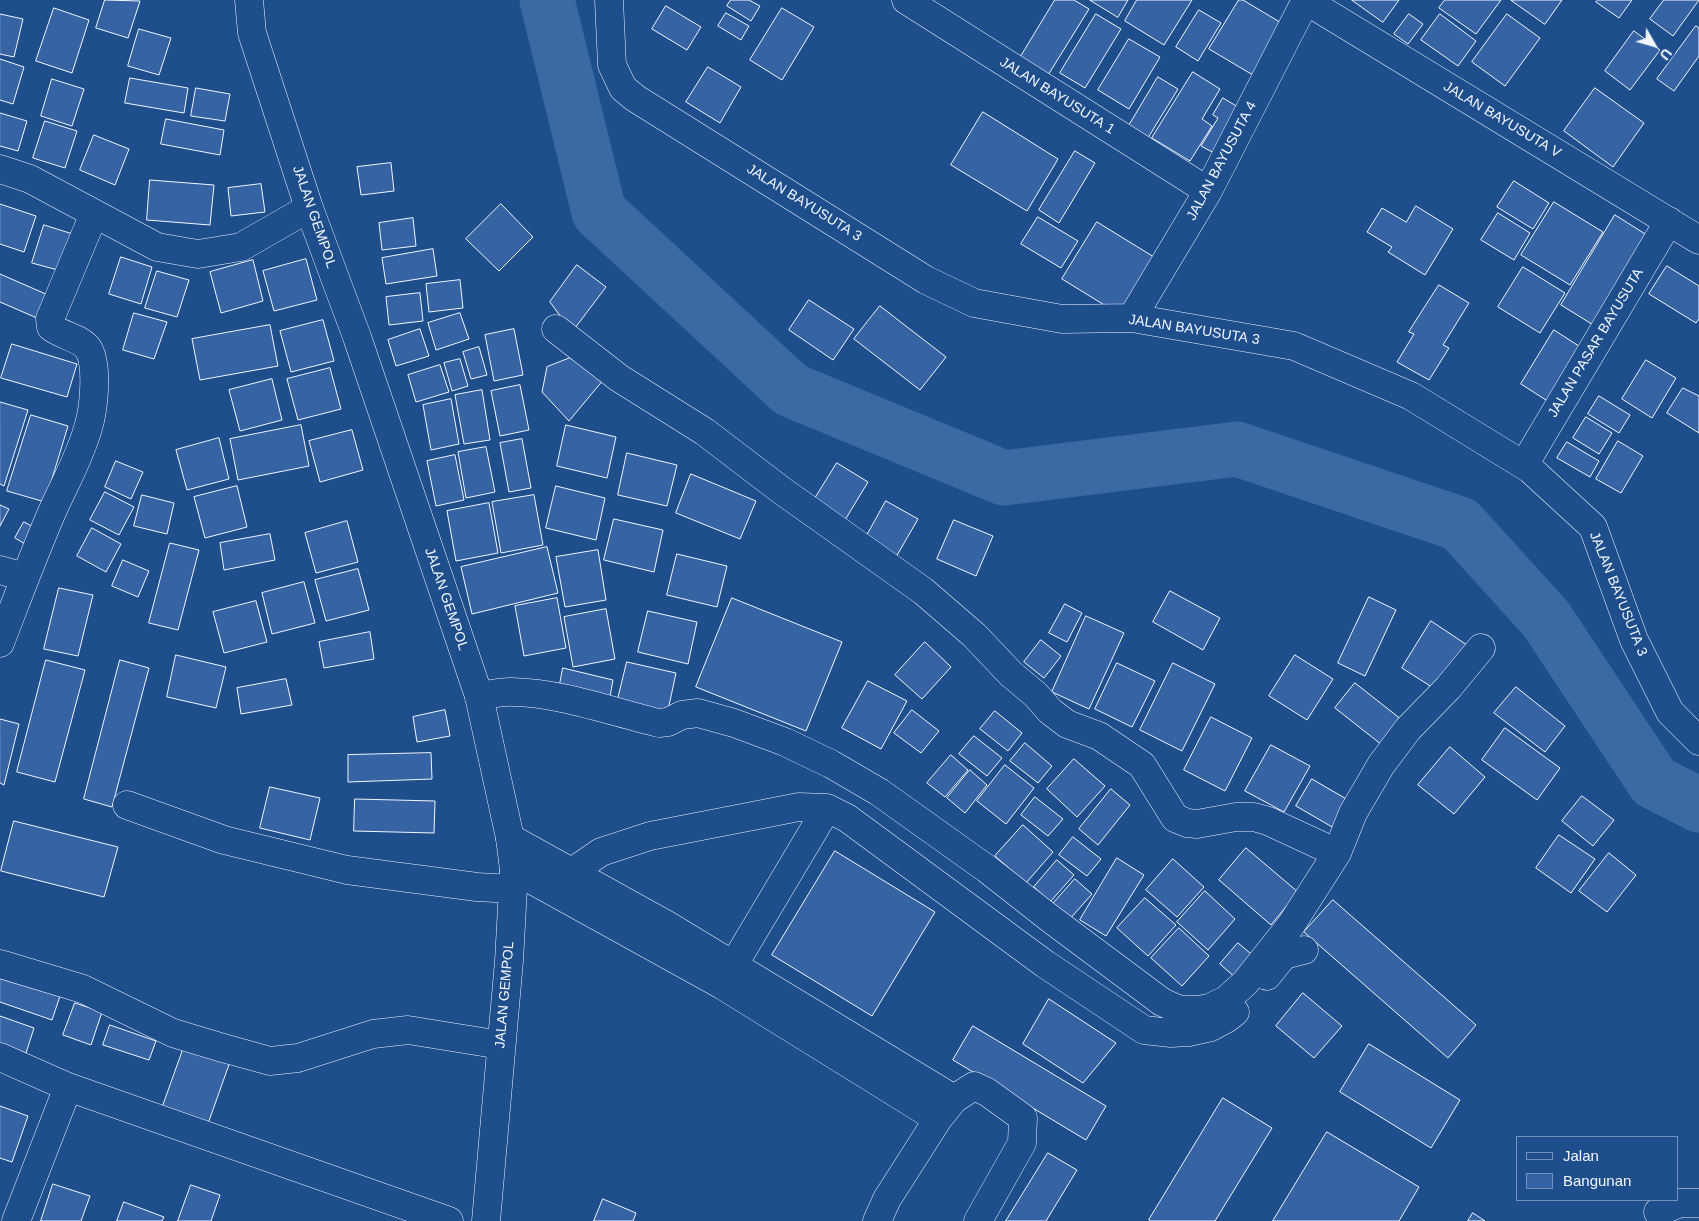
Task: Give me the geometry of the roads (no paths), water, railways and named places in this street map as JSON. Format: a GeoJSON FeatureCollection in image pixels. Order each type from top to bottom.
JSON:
{"type":"FeatureCollection","features":[{"type":"Feature","properties":{"kind":"street","name":"JALAN GEMPOL"},"geometry":{"type":"LineString","coordinates":[[249,0],[252,33],[309,208],[357,337],[479,696],[510,838],[514,880],[509,961],[486,1221]]}},
{"type":"Feature","properties":{"kind":"street","name":"JALAN BAYUSUTA 3"},"geometry":{"type":"LineString","coordinates":[[609,0],[612,66],[623,88],[635,98],[926,280],[974,303],[1062,319],[1132,318],[1294,346],[1410,396],[1530,469],[1593,528],[1634,640],[1670,712],[1699,741]]}},
{"type":"Feature","properties":{"kind":"street","name":"JALAN BAYUSUTA 1"},"geometry":{"type":"LineString","coordinates":[[906,0],[1208,191]]}},
{"type":"Feature","properties":{"kind":"street","name":"JALAN BAYUSUTA 4"},"geometry":{"type":"LineString","coordinates":[[1132,318],[1208,191],[1306,0]]}},
{"type":"Feature","properties":{"kind":"street","name":"JALAN BAYUSUTA V"},"geometry":{"type":"LineString","coordinates":[[1306,0],[1699,240]]}},
{"type":"Feature","properties":{"kind":"street"},"geometry":{"type":"LineString","coordinates":[[0,169],[30,179],[157,247],[198,254],[241,247],[309,208]]}},
{"type":"Feature","properties":{"kind":"street"},"geometry":{"type":"LineString","coordinates":[[0,643],[12,574],[78,456],[88,427],[95,379],[94,361],[88,348],[77,339],[59,333],[50,327],[50,319],[94,214]]}},
{"type":"Feature","properties":{"kind":"street","name":"JALAN PASAR BAYUSUTA"},"geometry":{"type":"LineString","coordinates":[[1524,466],[1669,221]]}},
{"type":"Feature","properties":{"kind":"street"},"geometry":{"type":"LineString","coordinates":[[556,330],[618,378],[705,432],[781,490],[923,591],[974,635],[1011,674],[1067,724],[1099,736],[1142,765],[1175,818],[1198,824],[1236,817],[1254,817],[1268,821],[1337,853]]}},
{"type":"Feature","properties":{"kind":"street"},"geometry":{"type":"LineString","coordinates":[[479,696],[511,692],[535,693],[554,696],[659,724],[668,722],[682,714],[698,712],[784,742],[831,764],[879,792],[986,869],[1162,1002],[1180,1010],[1199,1010],[1209,1008],[1234,994],[1290,925],[1337,853],[1353,813],[1381,766],[1408,730],[1448,688],[1481,648]]}},
{"type":"Feature","properties":{"kind":"street"},"geometry":{"type":"LineString","coordinates":[[127,805],[224,840],[347,870],[477,886],[514,880],[727,976],[946,1109]]}},
{"type":"Feature","properties":{"kind":"street"},"geometry":{"type":"LineString","coordinates":[[572,872],[601,852],[650,836],[799,807],[827,808],[847,818],[1045,964],[1144,1030],[1171,1034],[1211,1027],[1226,1019],[1245,1003],[1284,955],[1304,950]]}},
{"type":"Feature","properties":{"kind":"street"},"geometry":{"type":"LineString","coordinates":[[727,976],[827,808]]}},
{"type":"Feature","properties":{"kind":"street"},"geometry":{"type":"LineString","coordinates":[[510,838],[667,926],[727,976]]}},
{"type":"Feature","properties":{"kind":"street"},"geometry":{"type":"LineString","coordinates":[[0,964],[83,989],[173,1032],[270,1061],[298,1058],[373,1034],[408,1030],[501,1045]]}},
{"type":"Feature","properties":{"kind":"street"},"geometry":{"type":"LineString","coordinates":[[0,1057],[68,1086],[449,1221]]}},
{"type":"Feature","properties":{"kind":"street"},"geometry":{"type":"LineString","coordinates":[[20,1220],[68,1086]]}},
{"type":"Feature","properties":{"kind":"street"},"geometry":{"type":"LineString","coordinates":[[877,1221],[887,1199],[946,1109],[974,1086],[987,1092],[1023,1118],[1022,1143],[978,1221]]}},
{"type":"Feature","properties":{"kind":"street"},"geometry":{"type":"LineString","coordinates":[[1657,1211],[1680,1203],[1699,1203]]}},
{"type":"Feature","properties":{"kind":"waterway"},"geometry":{"type":"LineString","coordinates":[[547,0],[599,212],[791,390],[1004,478],[1237,449],[1460,524],[1546,619],[1654,782],[1699,805]]}}]}
